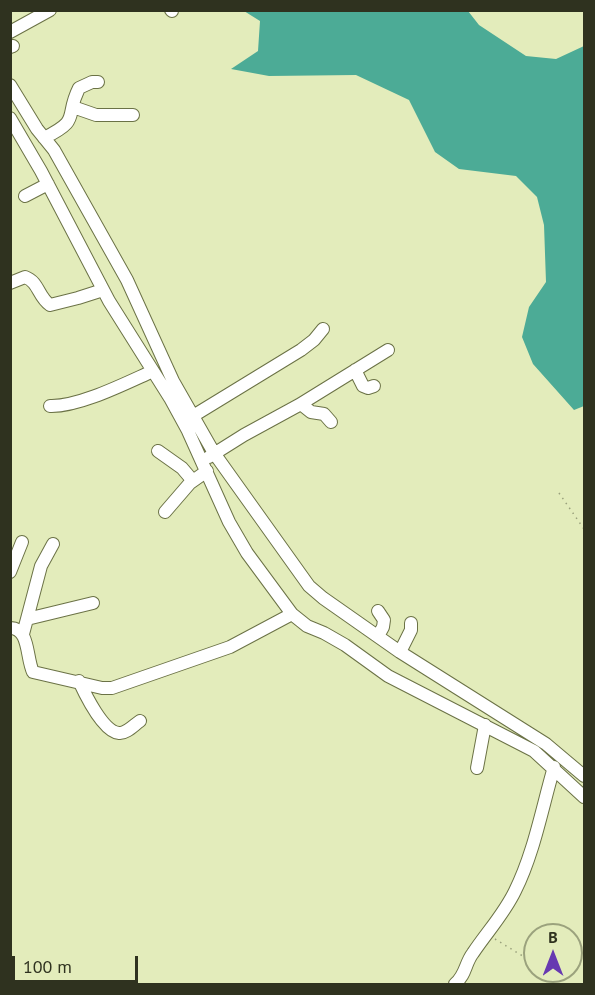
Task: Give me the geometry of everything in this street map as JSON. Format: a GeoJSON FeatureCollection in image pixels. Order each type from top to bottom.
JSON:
{"type":"FeatureCollection","features":[{"type":"Feature","properties":{"kind":"street"},"geometry":{"type":"LineString","coordinates":[[10,32],[50,10]]}},
{"type":"Feature","properties":{"kind":"street"},"geometry":{"type":"LineString","coordinates":[[44,138],[64,128],[68,123],[73,99],[79,88],[92,82],[98,82]]}},
{"type":"Feature","properties":{"kind":"street"},"geometry":{"type":"LineString","coordinates":[[10,85],[54,150],[127,280],[168,371],[193,416],[229,522],[247,553],[292,614],[307,626],[345,645],[388,676],[534,751],[585,797]]}},
{"type":"Feature","properties":{"kind":"street"},"geometry":{"type":"LineString","coordinates":[[73,107],[96,115],[133,115]]}},
{"type":"Feature","properties":{"kind":"street"},"geometry":{"type":"LineString","coordinates":[[10,118],[48,184],[123,326],[209,460],[309,586],[400,652],[546,744],[585,776]]}},
{"type":"Feature","properties":{"kind":"street"},"geometry":{"type":"LineString","coordinates":[[25,196],[48,184]]}},
{"type":"Feature","properties":{"kind":"street"},"geometry":{"type":"LineString","coordinates":[[10,283],[25,276],[29,278],[34,282],[45,302],[50,305],[103,290]]}},
{"type":"Feature","properties":{"kind":"street"},"geometry":{"type":"LineString","coordinates":[[193,416],[301,350],[323,329]]}},
{"type":"Feature","properties":{"kind":"street"},"geometry":{"type":"LineString","coordinates":[[165,512],[194,481],[209,460],[388,350]]}},
{"type":"Feature","properties":{"kind":"street"},"geometry":{"type":"LineString","coordinates":[[355,370],[363,386],[368,388],[374,386]]}},
{"type":"Feature","properties":{"kind":"street"},"geometry":{"type":"LineString","coordinates":[[50,406],[61,406],[114,388],[153,371]]}},
{"type":"Feature","properties":{"kind":"street"},"geometry":{"type":"LineString","coordinates":[[301,404],[311,412],[324,414],[331,422]]}},
{"type":"Feature","properties":{"kind":"street"},"geometry":{"type":"LineString","coordinates":[[158,451],[182,468],[194,481]]}},
{"type":"Feature","properties":{"kind":"street"},"geometry":{"type":"LineString","coordinates":[[10,572],[22,542]]}},
{"type":"Feature","properties":{"kind":"street"},"geometry":{"type":"LineString","coordinates":[[27,619],[41,566],[53,544]]}},
{"type":"Feature","properties":{"kind":"street"},"geometry":{"type":"LineString","coordinates":[[93,603],[27,619],[14,628],[33,672],[102,688],[112,688],[230,647],[292,614]]}},
{"type":"Feature","properties":{"kind":"street"},"geometry":{"type":"LineString","coordinates":[[378,611],[384,617],[384,623],[378,636]]}},
{"type":"Feature","properties":{"kind":"street"},"geometry":{"type":"LineString","coordinates":[[400,652],[411,630],[411,623]]}},
{"type":"Feature","properties":{"kind":"street"},"geometry":{"type":"LineString","coordinates":[[79,681],[102,720],[116,732],[121,734],[140,721]]}},
{"type":"Feature","properties":{"kind":"street"},"geometry":{"type":"LineString","coordinates":[[477,768],[485,725]]}},
{"type":"Feature","properties":{"kind":"street"},"geometry":{"type":"LineString","coordinates":[[455,984],[465,974],[470,956],[503,913],[516,890],[527,861],[554,767]]}},
{"type":"Feature","properties":{"kind":"path"},"geometry":{"type":"LineString","coordinates":[[559,493],[585,529]]}},
{"type":"Feature","properties":{"kind":"path"},"geometry":{"type":"LineString","coordinates":[[487,934],[523,956]]}},
{"type":"Feature","properties":{"kind":"water"},"geometry":{"type":"Polygon","coordinates":[[[244,11],[468,11],[479,25],[526,56],[556,59],[584,46],[584,406],[574,410],[533,364],[522,337],[529,307],[546,282],[544,225],[537,197],[516,176],[459,169],[435,152],[409,100],[356,75],[269,76],[231,69],[258,51],[260,21],[244,11]]]}}]}
